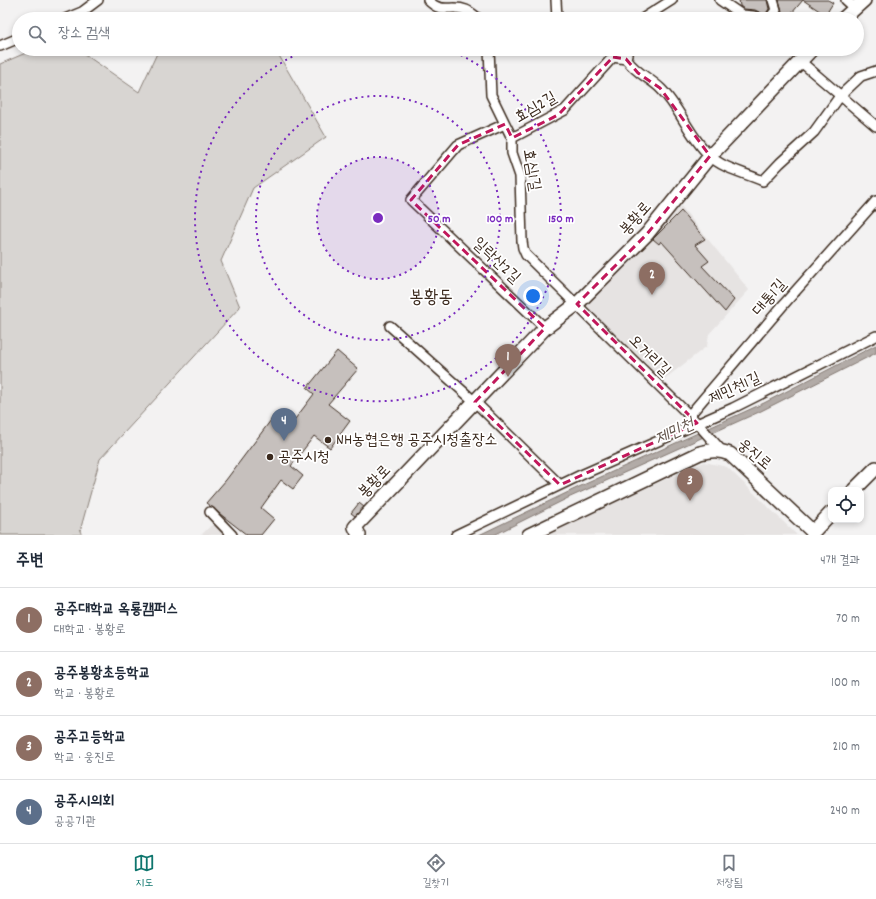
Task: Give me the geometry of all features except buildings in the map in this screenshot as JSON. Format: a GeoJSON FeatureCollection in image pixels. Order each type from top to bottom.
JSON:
{"type":"FeatureCollection","features":[{"type":"Feature","properties":{"kind":"main road"},"geometry":{"type":"LineString","coordinates":[[848,12],[855,3]]}},
{"type":"Feature","properties":{"kind":"main road","name":"봉황로"},"geometry":{"type":"LineString","coordinates":[[354,532],[545,328],[577,304],[647,234],[710,156],[805,56]]}},
{"type":"Feature","properties":{"kind":"main road","name":"웅진로"},"geometry":{"type":"LineString","coordinates":[[529,535],[711,450],[717,445],[739,462],[814,533],[828,517]]}},
{"type":"Feature","properties":{"kind":"main road"},"geometry":{"type":"LineString","coordinates":[[857,487],[876,468]]}},
{"type":"Feature","properties":{"kind":"street"},"geometry":{"type":"LineString","coordinates":[[82,12],[98,0]]}},
{"type":"Feature","properties":{"kind":"street"},"geometry":{"type":"LineString","coordinates":[[428,0],[433,5],[444,10],[465,10],[468,12]]}},
{"type":"Feature","properties":{"kind":"street"},"geometry":{"type":"LineString","coordinates":[[556,0],[557,12]]}},
{"type":"Feature","properties":{"kind":"street"},"geometry":{"type":"LineString","coordinates":[[653,12],[672,0]]}},
{"type":"Feature","properties":{"kind":"street"},"geometry":{"type":"LineString","coordinates":[[720,0],[738,12]]}},
{"type":"Feature","properties":{"kind":"street"},"geometry":{"type":"LineString","coordinates":[[773,0],[776,10],[774,12]]}},
{"type":"Feature","properties":{"kind":"street"},"geometry":{"type":"LineString","coordinates":[[0,46],[12,41]]}},
{"type":"Feature","properties":{"kind":"street","name":"효심1길"},"geometry":{"type":"LineString","coordinates":[[489,56],[491,95],[512,138],[512,153],[521,183],[523,248],[526,254],[577,304]]}},
{"type":"Feature","properties":{"kind":"street"},"geometry":{"type":"LineString","coordinates":[[627,56],[626,59],[638,73],[660,88],[678,110],[698,142],[710,156],[734,170],[763,181],[780,163],[814,132],[840,96],[861,76],[876,71]]}},
{"type":"Feature","properties":{"kind":"street","name":"효심2길"},"geometry":{"type":"LineString","coordinates":[[512,138],[565,110],[613,57],[626,59]]}},
{"type":"Feature","properties":{"kind":"street"},"geometry":{"type":"LineString","coordinates":[[800,61],[876,126]]}},
{"type":"Feature","properties":{"kind":"street","name":"일락산2길"},"geometry":{"type":"LineString","coordinates":[[505,124],[458,145],[411,200],[545,328]]}},
{"type":"Feature","properties":{"kind":"street","name":"대통1길"},"geometry":{"type":"LineString","coordinates":[[688,417],[784,304],[876,201]]}},
{"type":"Feature","properties":{"kind":"street","name":"오거리길"},"geometry":{"type":"LineString","coordinates":[[577,304],[717,445]]}},
{"type":"Feature","properties":{"kind":"street"},"geometry":{"type":"LineString","coordinates":[[390,326],[475,402],[560,485]]}},
{"type":"Feature","properties":{"kind":"street","name":"제민천1길"},"geometry":{"type":"LineString","coordinates":[[456,535],[560,485],[698,425],[876,336]]}},
{"type":"Feature","properties":{"kind":"street"},"geometry":{"type":"LineString","coordinates":[[210,512],[232,535]]}},
{"type":"Feature","properties":{"kind":"highlighted area"},"geometry":{"type":"Polygon","coordinates":[[[613,57],[620,58],[626,59],[638,73],[660,88],[710,156],[647,234],[577,304],[697,423],[560,485],[475,402],[545,328],[411,200],[458,145],[505,124],[512,138],[558,115],[613,57]]]}},
{"type":"Feature","properties":{"kind":"shaded area"},"geometry":{"type":"Polygon","coordinates":[[[19,56],[87,56],[139,92],[156,56],[279,56],[326,137],[253,188],[221,261],[240,307],[100,459],[80,531],[82,535],[0,535],[0,64],[19,56]]]}},
{"type":"Feature","properties":{"kind":"shaded area"},"geometry":{"type":"Polygon","coordinates":[[[681,206],[749,290],[709,334],[707,346],[662,381],[585,305],[681,206]]]}},
{"type":"Feature","properties":{"kind":"shaded area","name":"제민천"},"geometry":{"type":"Polygon","coordinates":[[[876,345],[876,353],[759,412],[568,498],[494,535],[479,535],[581,486],[764,403],[876,345]]]}},
{"type":"Feature","properties":{"kind":"shaded area"},"geometry":{"type":"Polygon","coordinates":[[[704,462],[727,467],[797,535],[542,535],[704,462]]]}},
{"type":"Feature","properties":{"kind":"shaded area"},"geometry":{"type":"Polygon","coordinates":[[[217,520],[230,535],[201,535],[217,520]]]}},
{"type":"Feature","properties":{"kind":"place","name":"공주봉황초등학교"},"geometry":{"type":"Point","coordinates":[652,295]}},
{"type":"Feature","properties":{"kind":"place","name":"공주대학교 옥룡캠퍼스"},"geometry":{"type":"Point","coordinates":[508,377]}},
{"type":"Feature","properties":{"kind":"place","name":"NH농협은행 공주시청출장소"},"geometry":{"type":"Point","coordinates":[328,440]}},
{"type":"Feature","properties":{"kind":"place","name":"공주시의회"},"geometry":{"type":"Point","coordinates":[284,441]}},
{"type":"Feature","properties":{"kind":"place","name":"공주시청"},"geometry":{"type":"Point","coordinates":[270,457]}},
{"type":"Feature","properties":{"kind":"place","name":"공주고등학교"},"geometry":{"type":"Point","coordinates":[690,501]}},
{"type":"Feature","properties":{"kind":"district","name":"봉황동"},"geometry":{"type":"Point","coordinates":[431,298]}}]}
